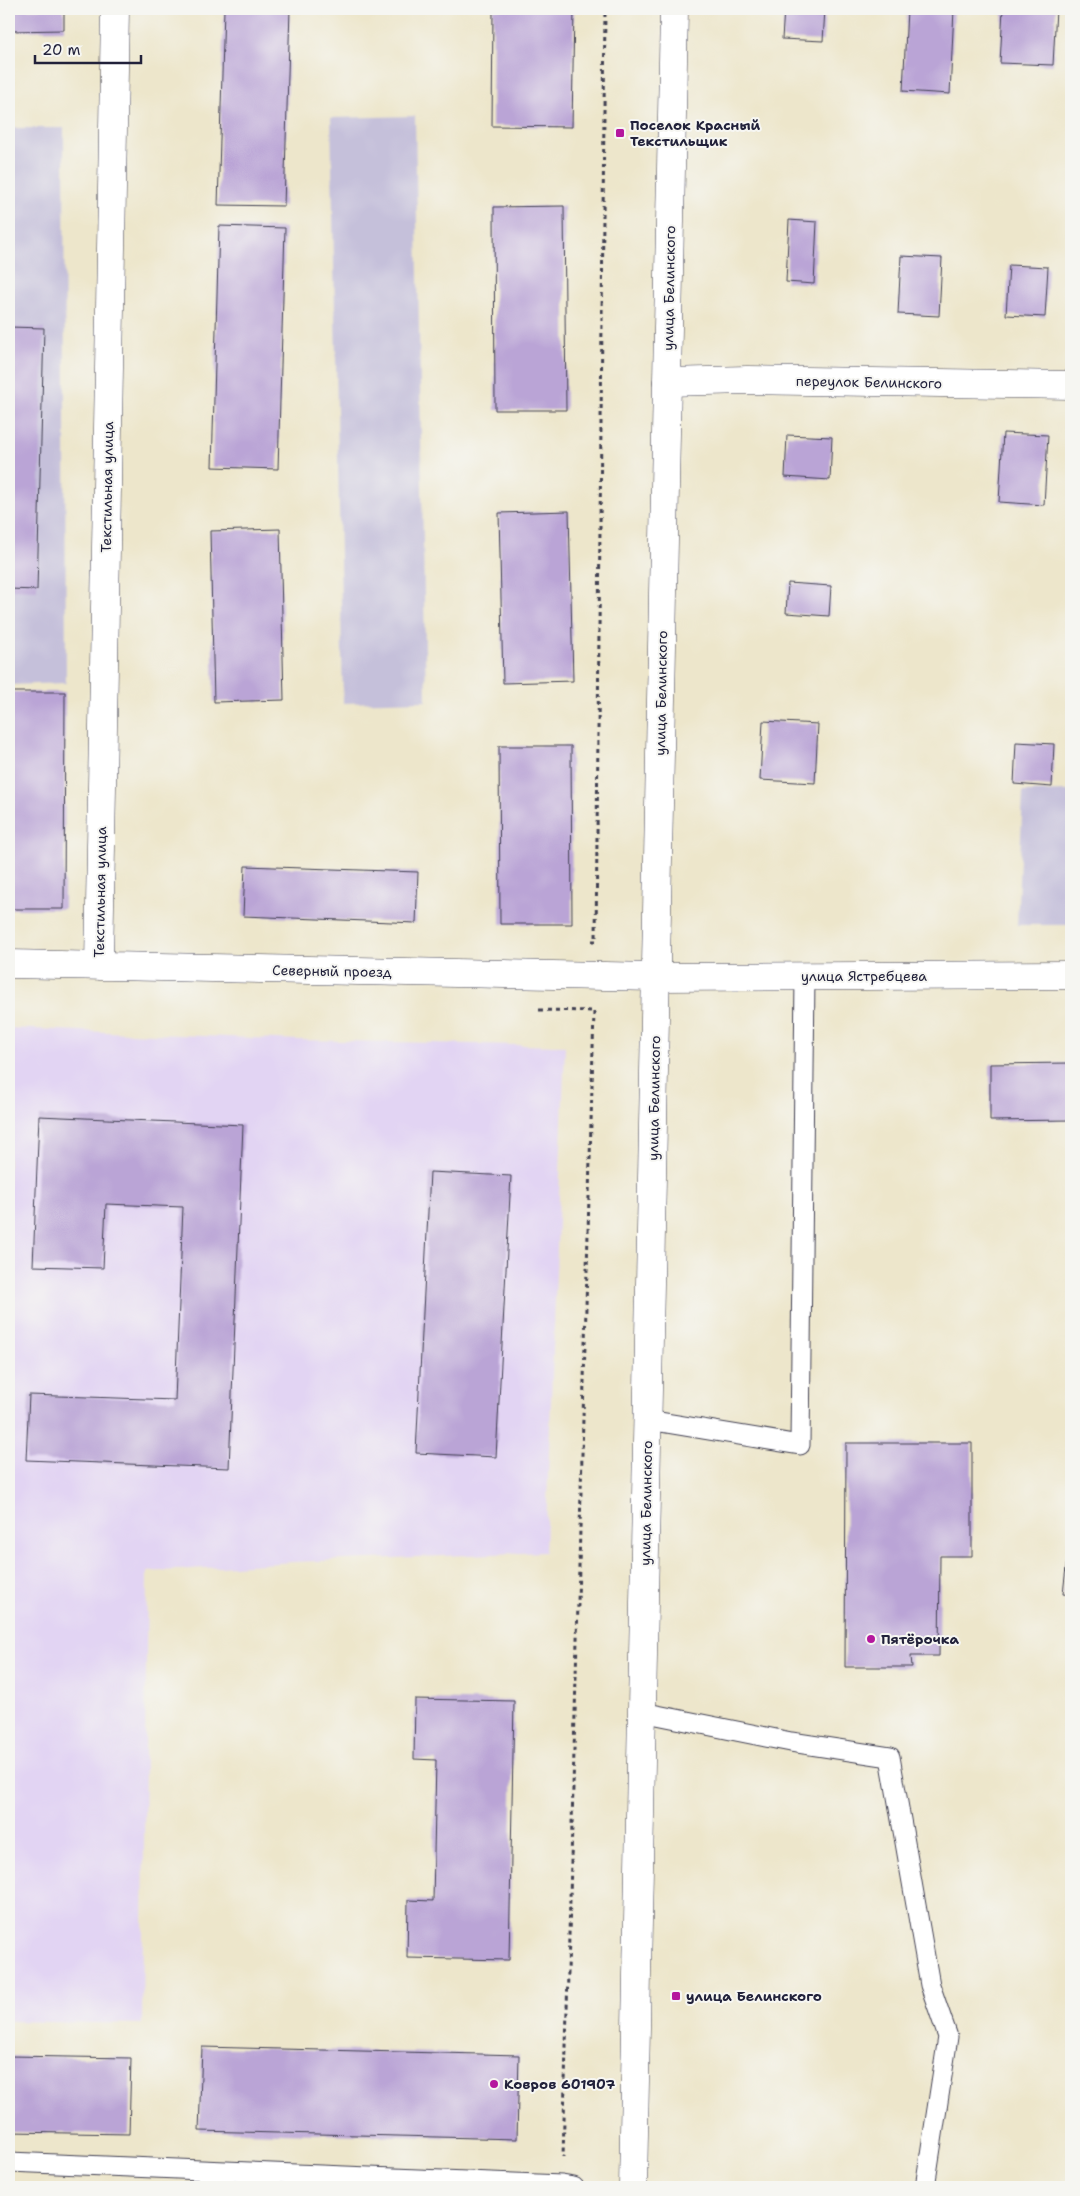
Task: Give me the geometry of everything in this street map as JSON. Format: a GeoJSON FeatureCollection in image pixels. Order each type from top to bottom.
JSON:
{"type":"FeatureCollection","features":[{"type":"Feature","properties":{"kind":"street","name":"Текстильная улица"},"geometry":{"type":"LineString","coordinates":[[99,966],[115,9]]}},
{"type":"Feature","properties":{"kind":"street","name":"улица Белинского"},"geometry":{"type":"LineString","coordinates":[[633,2187],[674,9]]}},
{"type":"Feature","properties":{"kind":"street","name":"переулок Белинского"},"geometry":{"type":"LineString","coordinates":[[667,382],[747,380],[1071,385]]}},
{"type":"Feature","properties":{"kind":"street","name":"Северный проезд"},"geometry":{"type":"LineString","coordinates":[[9,964],[656,977]]}},
{"type":"Feature","properties":{"kind":"street","name":"улица Ястребцева"},"geometry":{"type":"LineString","coordinates":[[656,977],[1071,975]]}},
{"type":"Feature","properties":{"kind":"lane"},"geometry":{"type":"LineString","coordinates":[[648,1420],[800,1445],[805,976]]}},
{"type":"Feature","properties":{"kind":"lane"},"geometry":{"type":"LineString","coordinates":[[642,1712],[791,1742],[890,1757],[930,1985],[948,2037],[925,2187]]}},
{"type":"Feature","properties":{"kind":"lane"},"geometry":{"type":"LineString","coordinates":[[9,2162],[568,2186]]}},
{"type":"Feature","properties":{"kind":"path"},"geometry":{"type":"LineString","coordinates":[[596,941],[605,9]]}},
{"type":"Feature","properties":{"kind":"path"},"geometry":{"type":"LineString","coordinates":[[568,2186],[594,1011]]}},
{"type":"Feature","properties":{"kind":"shaded area"},"geometry":{"type":"Polygon","coordinates":[[[415,116],[426,701],[343,703],[331,118],[415,116]]]}},
{"type":"Feature","properties":{"kind":"shaded area"},"geometry":{"type":"Polygon","coordinates":[[[9,128],[64,128],[66,683],[9,685],[9,128]]]}},
{"type":"Feature","properties":{"kind":"shaded area"},"geometry":{"type":"Polygon","coordinates":[[[1071,791],[1071,925],[1017,925],[1023,792],[1071,791]]]}},
{"type":"Feature","properties":{"kind":"shaded area"},"geometry":{"type":"Polygon","coordinates":[[[9,1028],[299,1040],[565,1046],[545,1552],[292,1562],[147,1572],[142,2024],[9,2021],[9,1028]]]}},
{"type":"Feature","properties":{"kind":"building"},"geometry":{"type":"Polygon","coordinates":[[[9,9],[64,9],[64,30],[9,31],[9,9]]]}},
{"type":"Feature","properties":{"kind":"building"},"geometry":{"type":"Polygon","coordinates":[[[224,9],[290,9],[284,206],[218,205],[224,9]]]}},
{"type":"Feature","properties":{"kind":"building"},"geometry":{"type":"Polygon","coordinates":[[[493,9],[574,9],[572,127],[492,126],[493,9]]]}},
{"type":"Feature","properties":{"kind":"building"},"geometry":{"type":"Polygon","coordinates":[[[784,9],[825,9],[823,41],[782,39],[784,9]]]}},
{"type":"Feature","properties":{"kind":"building"},"geometry":{"type":"Polygon","coordinates":[[[907,9],[954,9],[950,94],[903,91],[907,9]]]}},
{"type":"Feature","properties":{"kind":"building"},"geometry":{"type":"Polygon","coordinates":[[[1003,9],[1056,9],[1053,65],[1000,63],[1003,9]]]}},
{"type":"Feature","properties":{"kind":"building"},"geometry":{"type":"Polygon","coordinates":[[[564,206],[566,410],[495,410],[494,207],[564,206]]]}},
{"type":"Feature","properties":{"kind":"building"},"geometry":{"type":"Polygon","coordinates":[[[789,220],[817,222],[814,284],[786,282],[789,220]]]}},
{"type":"Feature","properties":{"kind":"building"},"geometry":{"type":"Polygon","coordinates":[[[219,226],[285,228],[278,469],[212,467],[219,226]]]}},
{"type":"Feature","properties":{"kind":"building"},"geometry":{"type":"Polygon","coordinates":[[[901,256],[942,258],[939,316],[898,314],[901,256]]]}},
{"type":"Feature","properties":{"kind":"building"},"geometry":{"type":"Polygon","coordinates":[[[1009,265],[1048,267],[1045,317],[1006,315],[1009,265]]]}},
{"type":"Feature","properties":{"kind":"building"},"geometry":{"type":"Polygon","coordinates":[[[9,327],[44,328],[37,590],[9,589],[9,327]]]}},
{"type":"Feature","properties":{"kind":"building"},"geometry":{"type":"Polygon","coordinates":[[[1003,433],[1048,435],[1044,505],[999,502],[1003,433]]]}},
{"type":"Feature","properties":{"kind":"building"},"geometry":{"type":"Polygon","coordinates":[[[787,435],[832,437],[830,480],[785,477],[787,435]]]}},
{"type":"Feature","properties":{"kind":"building"},"geometry":{"type":"Polygon","coordinates":[[[569,511],[573,681],[503,683],[499,513],[569,511]]]}},
{"type":"Feature","properties":{"kind":"building"},"geometry":{"type":"Polygon","coordinates":[[[280,529],[284,700],[214,702],[210,531],[280,529]]]}},
{"type":"Feature","properties":{"kind":"building"},"geometry":{"type":"Polygon","coordinates":[[[788,583],[831,586],[829,616],[786,613],[788,583]]]}},
{"type":"Feature","properties":{"kind":"building"},"geometry":{"type":"Polygon","coordinates":[[[9,692],[65,692],[64,909],[9,909],[9,692]]]}},
{"type":"Feature","properties":{"kind":"building"},"geometry":{"type":"Polygon","coordinates":[[[763,721],[818,724],[815,783],[760,780],[763,721]]]}},
{"type":"Feature","properties":{"kind":"building"},"geometry":{"type":"Polygon","coordinates":[[[1016,742],[1054,744],[1052,787],[1014,784],[1016,742]]]}},
{"type":"Feature","properties":{"kind":"building"},"geometry":{"type":"Polygon","coordinates":[[[499,746],[571,746],[572,924],[500,924],[499,746]]]}},
{"type":"Feature","properties":{"kind":"building"},"geometry":{"type":"Polygon","coordinates":[[[245,866],[418,872],[416,923],[243,916],[245,866]]]}},
{"type":"Feature","properties":{"kind":"building"},"geometry":{"type":"Polygon","coordinates":[[[1071,1063],[1071,1120],[990,1121],[990,1064],[1071,1063]]]}},
{"type":"Feature","properties":{"kind":"building"},"geometry":{"type":"Polygon","coordinates":[[[39,1116],[243,1125],[229,1468],[26,1460],[29,1395],[175,1400],[183,1207],[106,1204],[103,1268],[33,1266],[39,1116]]]}},
{"type":"Feature","properties":{"kind":"building"},"geometry":{"type":"Polygon","coordinates":[[[430,1172],[511,1176],[496,1457],[416,1453],[430,1172]]]}},
{"type":"Feature","properties":{"kind":"building"},"geometry":{"type":"Polygon","coordinates":[[[846,1443],[972,1443],[972,1556],[940,1556],[939,1656],[911,1656],[912,1667],[845,1667],[846,1443]]]}},
{"type":"Feature","properties":{"kind":"building"},"geometry":{"type":"Polygon","coordinates":[[[1071,1532],[1071,1595],[1063,1594],[1071,1532]]]}},
{"type":"Feature","properties":{"kind":"building"},"geometry":{"type":"Polygon","coordinates":[[[415,1699],[514,1701],[509,1960],[407,1958],[408,1900],[433,1901],[436,1760],[414,1759],[415,1699]]]}},
{"type":"Feature","properties":{"kind":"building"},"geometry":{"type":"Polygon","coordinates":[[[202,2047],[519,2055],[517,2139],[199,2131],[202,2047]]]}},
{"type":"Feature","properties":{"kind":"building"},"geometry":{"type":"Polygon","coordinates":[[[9,2056],[131,2058],[129,2134],[9,2132],[9,2056]]]}},
{"type":"Feature","properties":{"kind":"place","name":"Поселок Красный Текстильщик"},"geometry":{"type":"Point","coordinates":[620,133]}},
{"type":"Feature","properties":{"kind":"place","name":"Пятёрочка"},"geometry":{"type":"Point","coordinates":[871,1639]}},
{"type":"Feature","properties":{"kind":"place","name":"улица Белинского"},"geometry":{"type":"Point","coordinates":[676,1996]}},
{"type":"Feature","properties":{"kind":"place","name":"Ковров 601907"},"geometry":{"type":"Point","coordinates":[494,2084]}}]}
